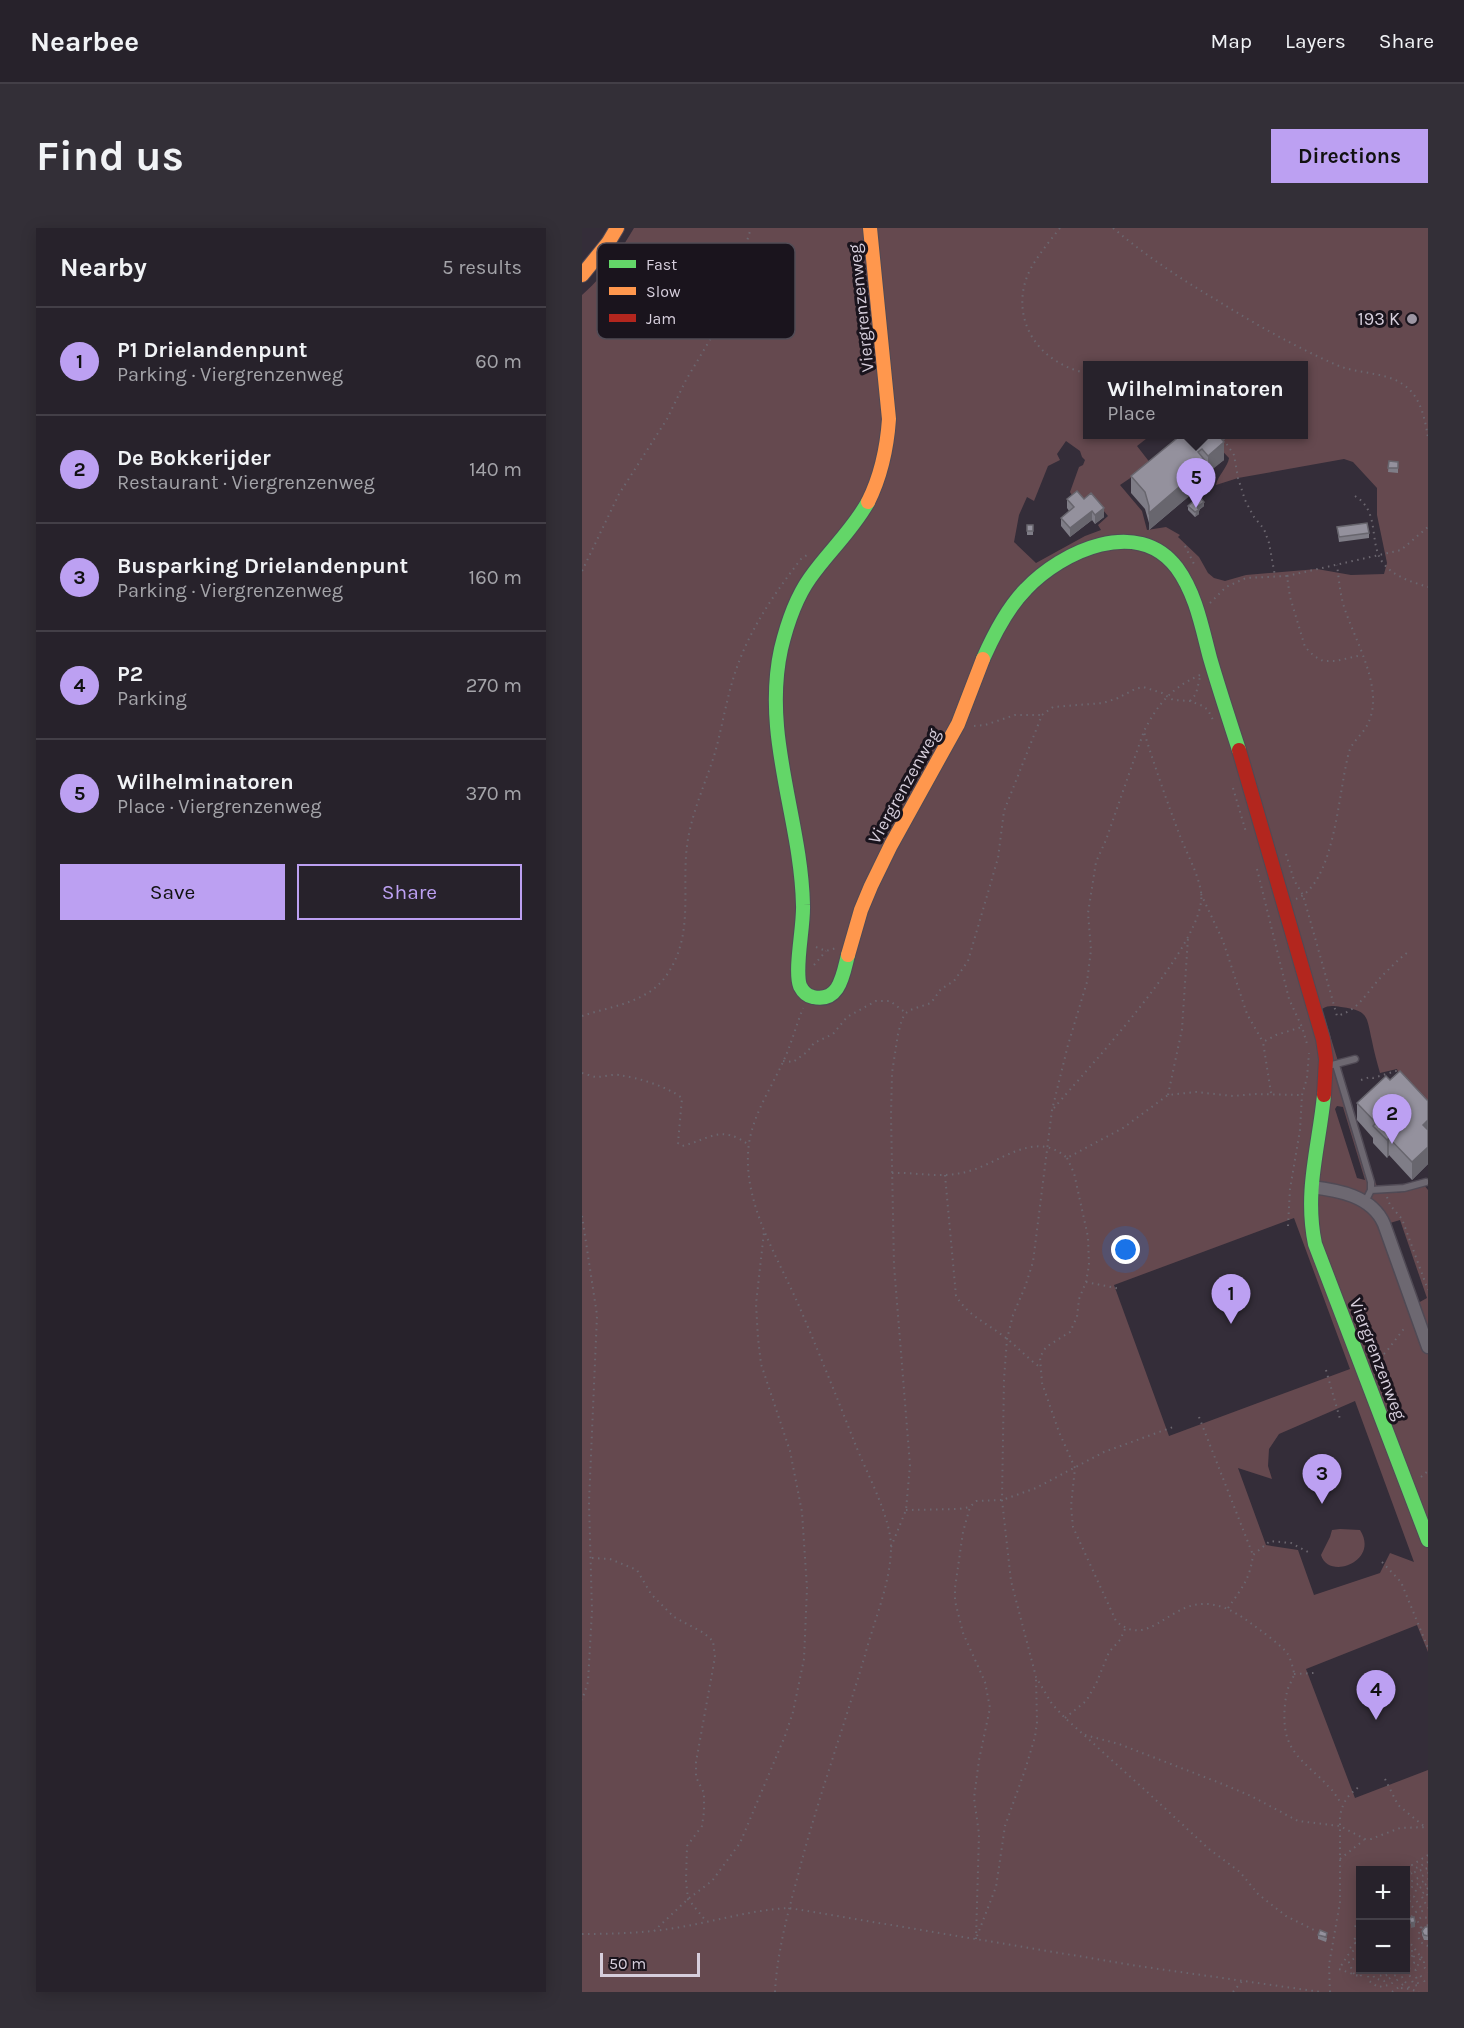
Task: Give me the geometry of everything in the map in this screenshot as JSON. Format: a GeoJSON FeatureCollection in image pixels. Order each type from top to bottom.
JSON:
{"type":"FeatureCollection","features":[{"type":"Feature","properties":{"kind":"street"},"geometry":{"type":"LineString","coordinates":[[608,243],[617,228]]}},
{"type":"Feature","properties":{"kind":"street","name":"Viergrenzenweg"},"geometry":{"type":"LineString","coordinates":[[870,228],[889,403],[890,424],[887,441],[878,477],[862,512],[806,581],[797,597],[782,650],[774,697],[776,729],[802,877],[803,928],[798,980],[800,987],[808,996],[815,998],[827,997],[839,987],[857,924],[871,887],[904,819],[959,723],[989,646],[1017,598],[1038,575],[1067,558],[1094,547],[1117,541],[1130,541],[1149,546],[1167,557],[1178,569],[1188,590],[1232,728],[1331,1065],[1325,1089],[1311,1187],[1310,1218],[1317,1248],[1428,1540]]}},
{"type":"Feature","properties":{"kind":"street"},"geometry":{"type":"LineString","coordinates":[[582,275],[597,257]]}},
{"type":"Feature","properties":{"kind":"street"},"geometry":{"type":"LineString","coordinates":[[1311,1187],[1338,1191],[1365,1203],[1376,1211],[1382,1220],[1428,1347]]}},
{"type":"Feature","properties":{"kind":"lane"},"geometry":{"type":"LineString","coordinates":[[1355,1059],[1331,1065],[1371,1182],[1371,1190],[1365,1203]]}},
{"type":"Feature","properties":{"kind":"lane"},"geometry":{"type":"LineString","coordinates":[[1371,1190],[1385,1190],[1426,1182]]}},
{"type":"Feature","properties":{"kind":"path"},"geometry":{"type":"LineString","coordinates":[[746,243],[751,228]]}},
{"type":"Feature","properties":{"kind":"path"},"geometry":{"type":"LineString","coordinates":[[1060,228],[1040,254],[1027,278],[1022,298],[1024,320],[1030,336],[1045,353],[1064,366],[1083,372]]}},
{"type":"Feature","properties":{"kind":"path"},"geometry":{"type":"LineString","coordinates":[[1113,228],[1130,243],[1184,281],[1286,340],[1340,366],[1387,377],[1404,384],[1416,397],[1422,409],[1428,438]]}},
{"type":"Feature","properties":{"kind":"path"},"geometry":{"type":"LineString","coordinates":[[582,571],[619,494],[667,419],[686,380],[710,339]]}},
{"type":"Feature","properties":{"kind":"path"},"geometry":{"type":"LineString","coordinates":[[1223,439],[1234,455],[1245,500],[1264,529],[1275,576]]}},
{"type":"Feature","properties":{"kind":"path"},"geometry":{"type":"LineString","coordinates":[[1355,496],[1362,500],[1369,511],[1379,556],[1385,565],[1396,574],[1428,587]]}},
{"type":"Feature","properties":{"kind":"path"},"geometry":{"type":"LineString","coordinates":[[1208,605],[1226,587],[1246,578],[1287,576],[1401,550],[1428,527]]}},
{"type":"Feature","properties":{"kind":"path"},"geometry":{"type":"LineString","coordinates":[[1185,546],[1189,555]]}},
{"type":"Feature","properties":{"kind":"path"},"geometry":{"type":"LineString","coordinates":[[582,1016],[646,995],[666,976],[680,951],[685,933],[686,852],[691,825],[714,756],[735,674],[763,611],[805,555],[815,553]]}},
{"type":"Feature","properties":{"kind":"path"},"geometry":{"type":"LineString","coordinates":[[1337,565],[1343,602],[1372,686],[1373,705],[1371,718],[1354,741],[1350,751],[1341,800],[1323,868],[1318,879],[1303,895],[1337,1017],[1350,1013],[1359,1005],[1382,976],[1408,952]]}},
{"type":"Feature","properties":{"kind":"path"},"geometry":{"type":"LineString","coordinates":[[1287,576],[1290,597],[1305,647],[1323,661],[1336,661],[1362,655]]}},
{"type":"Feature","properties":{"kind":"path"},"geometry":{"type":"LineString","coordinates":[[976,1939],[996,1887],[1001,1840],[1035,1737],[1036,1722],[1036,1677],[1011,1581],[1002,1500],[1007,1339],[1013,1315],[1033,1262],[1052,1110],[1087,982],[1091,950],[1088,914],[1096,862],[1152,715],[1166,696],[1183,683],[1200,675],[1200,685],[1190,701]]}},
{"type":"Feature","properties":{"kind":"path"},"geometry":{"type":"LineString","coordinates":[[775,1992],[789,1908],[813,1816],[845,1723],[885,1585],[891,1547],[906,1509],[910,1465],[894,1265],[892,1173],[892,1073],[902,1019],[910,1010],[931,1003],[941,989],[954,981],[968,961],[998,858],[1004,811],[1042,715],[1053,707],[1111,701],[1139,688],[1156,690],[1180,702],[1190,701],[1206,708],[1216,727]]}},
{"type":"Feature","properties":{"kind":"path"},"geometry":{"type":"LineString","coordinates":[[968,726],[985,725],[1015,715],[1042,715]]}},
{"type":"Feature","properties":{"kind":"path"},"geometry":{"type":"LineString","coordinates":[[1144,731],[1202,894],[1223,941],[1247,1014],[1263,1042]]}},
{"type":"Feature","properties":{"kind":"path"},"geometry":{"type":"LineString","coordinates":[[1232,781],[1248,839]]}},
{"type":"Feature","properties":{"kind":"path"},"geometry":{"type":"LineString","coordinates":[[1257,868],[1289,999],[1308,1048],[1308,1068],[1302,1095],[1300,1130],[1290,1189],[1288,1226]]}},
{"type":"Feature","properties":{"kind":"path"},"geometry":{"type":"LineString","coordinates":[[1052,1110],[1145,1003],[1167,973],[1196,920],[1202,894]]}},
{"type":"Feature","properties":{"kind":"path"},"geometry":{"type":"LineString","coordinates":[[1168,1095],[1182,1029],[1188,935]]}},
{"type":"Feature","properties":{"kind":"path"},"geometry":{"type":"LineString","coordinates":[[814,944],[818,949],[826,951]]}},
{"type":"Feature","properties":{"kind":"path"},"geometry":{"type":"LineString","coordinates":[[812,966],[826,951],[840,946]]}},
{"type":"Feature","properties":{"kind":"path"},"geometry":{"type":"LineString","coordinates":[[808,996],[783,1061],[759,1106],[753,1124],[747,1161],[752,1194],[764,1231],[802,1314],[858,1453],[874,1485],[891,1547]]}},
{"type":"Feature","properties":{"kind":"path"},"geometry":{"type":"LineString","coordinates":[[783,1061],[793,1062],[807,1052],[814,1043],[837,1030],[847,1017],[876,1001],[890,1001],[906,1013]]}},
{"type":"Feature","properties":{"kind":"path"},"geometry":{"type":"LineString","coordinates":[[1361,1080],[1370,1077],[1373,1079],[1396,1071],[1398,1079]]}},
{"type":"Feature","properties":{"kind":"path"},"geometry":{"type":"LineString","coordinates":[[582,1073],[597,1077],[617,1075],[631,1078],[662,1088],[682,1098],[678,1143],[682,1146],[720,1133],[735,1136],[749,1145]]}},
{"type":"Feature","properties":{"kind":"path"},"geometry":{"type":"LineString","coordinates":[[1067,1158],[1123,1128],[1168,1095],[1196,1092],[1233,1096],[1302,1095]]}},
{"type":"Feature","properties":{"kind":"path"},"geometry":{"type":"LineString","coordinates":[[892,1173],[945,1175],[970,1171],[1022,1148],[1036,1145],[1059,1151],[1067,1158],[1074,1173],[1088,1237],[1089,1265],[1086,1282],[1079,1299],[1077,1317],[1070,1332],[1046,1347],[1040,1357],[1040,1367],[1042,1383],[1059,1432],[1075,1468],[1071,1506],[1073,1527],[1116,1621],[1125,1629],[1143,1630],[1155,1626],[1166,1617],[1186,1607],[1203,1604],[1228,1608],[1288,1653],[1294,1674],[1287,1691],[1284,1716],[1288,1738],[1303,1762],[1329,1786],[1342,1804]]}},
{"type":"Feature","properties":{"kind":"path"},"geometry":{"type":"LineString","coordinates":[[945,1175],[956,1296],[963,1308],[1007,1339],[1026,1358],[1040,1367]]}},
{"type":"Feature","properties":{"kind":"path"},"geometry":{"type":"LineString","coordinates":[[1385,1190],[1390,1205],[1402,1219],[1428,1290]]}},
{"type":"Feature","properties":{"kind":"path"},"geometry":{"type":"LineString","coordinates":[[582,1216],[597,1314],[590,1491],[592,1611],[588,1682],[582,1698]]}},
{"type":"Feature","properties":{"kind":"path"},"geometry":{"type":"LineString","coordinates":[[654,1931],[688,1899],[712,1881],[740,1843],[788,1728],[804,1659],[807,1588],[802,1512],[790,1451],[761,1364],[758,1338],[756,1304],[764,1231]]}},
{"type":"Feature","properties":{"kind":"path"},"geometry":{"type":"LineString","coordinates":[[1086,1282],[1121,1288]]}},
{"type":"Feature","properties":{"kind":"path"},"geometry":{"type":"LineString","coordinates":[[1363,1371],[1386,1352],[1415,1314]]}},
{"type":"Feature","properties":{"kind":"path"},"geometry":{"type":"LineString","coordinates":[[1326,1370],[1340,1419]]}},
{"type":"Feature","properties":{"kind":"path"},"geometry":{"type":"LineString","coordinates":[[1200,1417],[1253,1555],[1251,1571],[1244,1586],[1228,1608]]}},
{"type":"Feature","properties":{"kind":"path"},"geometry":{"type":"LineString","coordinates":[[976,1939],[979,1833],[974,1798],[990,1708],[985,1682],[963,1633],[955,1600],[963,1532],[970,1507],[976,1501],[1002,1500],[1036,1488],[1104,1452],[1173,1427]]}},
{"type":"Feature","properties":{"kind":"path"},"geometry":{"type":"LineString","coordinates":[[906,1509],[970,1507]]}},
{"type":"Feature","properties":{"kind":"path"},"geometry":{"type":"LineString","coordinates":[[1253,1555],[1270,1541],[1291,1543],[1310,1553]]}},
{"type":"Feature","properties":{"kind":"path"},"geometry":{"type":"LineString","coordinates":[[590,1558],[610,1559],[638,1570],[651,1594],[674,1617],[704,1633],[713,1641],[715,1657],[696,1762],[696,1777],[704,1793],[704,1812],[702,1826],[687,1846],[688,1899],[706,1921]]}},
{"type":"Feature","properties":{"kind":"path"},"geometry":{"type":"LineString","coordinates":[[1382,1562],[1401,1582],[1428,1648]]}},
{"type":"Feature","properties":{"kind":"path"},"geometry":{"type":"LineString","coordinates":[[1065,1719],[1086,1701],[1096,1684],[1108,1652],[1120,1640],[1125,1629]]}},
{"type":"Feature","properties":{"kind":"path"},"geometry":{"type":"LineString","coordinates":[[1294,1674],[1314,1672]]}},
{"type":"Feature","properties":{"kind":"path"},"geometry":{"type":"LineString","coordinates":[[1036,1677],[1052,1704],[1065,1719],[1209,1849],[1240,1872],[1258,1894],[1286,1916],[1315,1932]]}},
{"type":"Feature","properties":{"kind":"path"},"geometry":{"type":"LineString","coordinates":[[1084,1734],[1119,1744],[1220,1783],[1251,1796],[1298,1821],[1340,1826],[1365,1839],[1400,1828],[1426,1827]]}},
{"type":"Feature","properties":{"kind":"path"},"geometry":{"type":"LineString","coordinates":[[1385,1779],[1398,1805],[1426,1827]]}},
{"type":"Feature","properties":{"kind":"path"},"geometry":{"type":"LineString","coordinates":[[1330,1992],[1329,1965],[1340,1912],[1342,1804],[1347,1795],[1359,1786]]}},
{"type":"Feature","properties":{"kind":"path"},"geometry":{"type":"LineString","coordinates":[[1340,1859],[1365,1839]]}},
{"type":"Feature","properties":{"kind":"path"},"geometry":{"type":"LineString","coordinates":[[1428,1855],[1412,1865],[1416,1868],[1428,1862]]}},
{"type":"Feature","properties":{"kind":"path"},"geometry":{"type":"LineString","coordinates":[[1412,1873],[1428,1868]]}},
{"type":"Feature","properties":{"kind":"path"},"geometry":{"type":"LineString","coordinates":[[1410,1882],[1428,1873]]}},
{"type":"Feature","properties":{"kind":"path"},"geometry":{"type":"LineString","coordinates":[[1410,1888],[1428,1879]]}},
{"type":"Feature","properties":{"kind":"path"},"geometry":{"type":"LineString","coordinates":[[1410,1918],[1416,1912],[1424,1910],[1414,1897],[1416,1890],[1428,1883]]}},
{"type":"Feature","properties":{"kind":"path"},"geometry":{"type":"LineString","coordinates":[[1428,1888],[1420,1895],[1428,1908]]}},
{"type":"Feature","properties":{"kind":"path"},"geometry":{"type":"LineString","coordinates":[[1427,1894],[1428,1899]]}},
{"type":"Feature","properties":{"kind":"path"},"geometry":{"type":"LineString","coordinates":[[1410,1903],[1416,1912]]}},
{"type":"Feature","properties":{"kind":"path"},"geometry":{"type":"LineString","coordinates":[[582,1934],[654,1931],[750,1912],[789,1908],[1137,1966],[1321,1992]]}},
{"type":"Feature","properties":{"kind":"path"},"geometry":{"type":"LineString","coordinates":[[1427,1944],[1419,1940],[1420,1928],[1417,1920],[1422,1917],[1428,1918]]}},
{"type":"Feature","properties":{"kind":"path"},"geometry":{"type":"LineString","coordinates":[[1420,1928],[1428,1925]]}},
{"type":"Feature","properties":{"kind":"path"},"geometry":{"type":"LineString","coordinates":[[1325,1934],[1334,1938]]}},
{"type":"Feature","properties":{"kind":"path"},"geometry":{"type":"LineString","coordinates":[[1356,1936],[1355,1943],[1358,1947],[1348,1954],[1339,1969],[1361,1977],[1361,1974]]}},
{"type":"Feature","properties":{"kind":"path"},"geometry":{"type":"LineString","coordinates":[[1350,1948],[1355,1943]]}},
{"type":"Feature","properties":{"kind":"path"},"geometry":{"type":"LineString","coordinates":[[1410,1943],[1424,1959],[1424,1967],[1428,1972]]}},
{"type":"Feature","properties":{"kind":"path"},"geometry":{"type":"LineString","coordinates":[[1410,1952],[1412,1951],[1414,1955],[1414,1963],[1410,1964]]}},
{"type":"Feature","properties":{"kind":"path"},"geometry":{"type":"LineString","coordinates":[[1410,1957],[1414,1955]]}},
{"type":"Feature","properties":{"kind":"path"},"geometry":{"type":"LineString","coordinates":[[1410,1968],[1415,1971],[1420,1957]]}},
{"type":"Feature","properties":{"kind":"path"},"geometry":{"type":"LineString","coordinates":[[1354,1974],[1348,1964],[1356,1958]]}},
{"type":"Feature","properties":{"kind":"path"},"geometry":{"type":"LineString","coordinates":[[1368,1974],[1369,1981],[1378,1986],[1389,1985],[1402,1977],[1410,1989]]}},
{"type":"Feature","properties":{"kind":"path"},"geometry":{"type":"LineString","coordinates":[[1374,1974],[1374,1978],[1384,1981],[1397,1974]]}},
{"type":"Feature","properties":{"kind":"path"},"geometry":{"type":"LineString","coordinates":[[1409,1974],[1414,1985],[1419,1986],[1416,1978],[1419,1975],[1428,1983]]}},
{"type":"Feature","properties":{"kind":"path"},"geometry":{"type":"LineString","coordinates":[[1233,1992],[1242,1981]]}},
{"type":"Feature","properties":{"kind":"path"},"geometry":{"type":"LineString","coordinates":[[1392,1992],[1406,1982]]}},
{"type":"Feature","properties":{"kind":"path"},"geometry":{"type":"LineString","coordinates":[[1406,1992],[1402,1988],[1419,1992]]}},
{"type":"Feature","properties":{"kind":"shaded area"},"geometry":{"type":"Polygon","coordinates":[[[634,228],[1428,228],[1428,1111],[1402,1086],[1397,1069],[1380,1073],[1369,1025],[1362,1013],[1341,1007],[1329,1006],[1322,1009],[1380,1192],[1402,1192],[1424,1185],[1428,1190],[1428,1652],[1417,1625],[1306,1669],[1355,1798],[1428,1770],[1428,1992],[582,1992],[582,295],[597,280],[597,339],[795,339],[795,243],[625,243],[634,228]],[[1083,361],[1083,439],[1146,439],[1137,446],[1151,464],[1120,485],[1142,511],[1147,530],[1166,527],[1180,535],[1178,537],[1199,557],[1208,573],[1214,578],[1225,581],[1246,575],[1317,569],[1351,575],[1384,574],[1387,563],[1377,515],[1377,488],[1353,462],[1344,459],[1238,478],[1216,485],[1229,458],[1211,439],[1308,439],[1308,361],[1083,361]],[[1066,441],[1057,454],[1060,460],[1048,466],[1034,501],[1027,497],[1019,515],[1014,542],[1036,563],[1085,536],[1101,530],[1098,525],[1108,516],[1092,497],[1083,503],[1074,499],[1070,492],[1079,467],[1085,460],[1080,451],[1066,441]],[[1337,1106],[1335,1109],[1357,1178],[1365,1180],[1343,1107],[1337,1106]],[[1294,1218],[1114,1285],[1169,1436],[1350,1369],[1294,1218]],[[1400,1220],[1390,1223],[1418,1303],[1427,1298],[1400,1220]],[[1355,1401],[1279,1434],[1269,1449],[1268,1466],[1272,1479],[1238,1468],[1266,1545],[1298,1550],[1314,1595],[1380,1573],[1390,1553],[1414,1562],[1355,1401]]]}},
{"type":"Feature","properties":{"kind":"shaded area"},"geometry":{"type":"Polygon","coordinates":[[[1332,1530],[1360,1530],[1364,1541],[1363,1551],[1359,1558],[1342,1567],[1326,1563],[1321,1555],[1332,1530]]]}},
{"type":"Feature","properties":{"kind":"building"},"geometry":{"type":"Polygon","coordinates":[[[1176,439],[1221,439],[1224,442],[1208,456],[1202,449],[1198,452],[1207,463],[1149,513],[1145,492],[1131,476],[1176,439]]]}},
{"type":"Feature","properties":{"kind":"building"},"geometry":{"type":"Polygon","coordinates":[[[1389,461],[1398,462],[1398,468],[1388,468],[1389,461]]]}},
{"type":"Feature","properties":{"kind":"building"},"geometry":{"type":"Polygon","coordinates":[[[1077,491],[1084,499],[1091,493],[1104,508],[1095,515],[1092,511],[1070,528],[1061,518],[1074,507],[1067,499],[1077,491]]]}},
{"type":"Feature","properties":{"kind":"building"},"geometry":{"type":"Polygon","coordinates":[[[1199,496],[1204,502],[1197,507],[1199,510],[1195,512],[1188,506],[1199,496]]]}},
{"type":"Feature","properties":{"kind":"building"},"geometry":{"type":"Polygon","coordinates":[[[1367,523],[1369,533],[1339,537],[1337,527],[1367,523]]]}},
{"type":"Feature","properties":{"kind":"building"},"geometry":{"type":"Polygon","coordinates":[[[1027,525],[1033,525],[1033,531],[1027,531],[1027,525]]]}},
{"type":"Feature","properties":{"kind":"building"},"geometry":{"type":"Polygon","coordinates":[[[1400,1071],[1428,1101],[1428,1120],[1423,1125],[1428,1130],[1428,1147],[1412,1162],[1389,1138],[1387,1140],[1373,1126],[1376,1123],[1357,1103],[1386,1076],[1390,1080],[1400,1071]]]}},
{"type":"Feature","properties":{"kind":"building"},"geometry":{"type":"Polygon","coordinates":[[[1414,1917],[1415,1922],[1411,1923],[1410,1918],[1414,1917]]]}},
{"type":"Feature","properties":{"kind":"building"},"geometry":{"type":"Polygon","coordinates":[[[1428,1927],[1428,1936],[1422,1931],[1428,1927]]]}},
{"type":"Feature","properties":{"kind":"building"},"geometry":{"type":"Polygon","coordinates":[[[1320,1930],[1327,1933],[1326,1937],[1318,1935],[1320,1930]]]}},
{"type":"Feature","properties":{"kind":"traffic: fast"},"geometry":{"type":"LineString","coordinates":[[848,955],[842,978],[835,991],[822,998],[807,995],[804,992],[798,978],[803,914],[801,873],[779,745],[776,681],[783,640],[800,594],[868,502]]}},
{"type":"Feature","properties":{"kind":"traffic: fast"},"geometry":{"type":"LineString","coordinates":[[983,659],[996,631],[1013,604],[1041,575],[1059,562],[1100,545],[1122,542],[1142,544],[1161,552],[1184,578],[1198,612],[1213,670],[1239,750]]}},
{"type":"Feature","properties":{"kind":"traffic: fast"},"geometry":{"type":"LineString","coordinates":[[1324,1095],[1312,1187],[1311,1206],[1315,1244],[1428,1540]]}},
{"type":"Feature","properties":{"kind":"traffic: slow"},"geometry":{"type":"LineString","coordinates":[[608,243],[617,228]]}},
{"type":"Feature","properties":{"kind":"traffic: slow"},"geometry":{"type":"LineString","coordinates":[[868,502],[883,462],[889,419],[870,228]]}},
{"type":"Feature","properties":{"kind":"traffic: slow"},"geometry":{"type":"LineString","coordinates":[[582,275],[597,257]]}},
{"type":"Feature","properties":{"kind":"traffic: slow"},"geometry":{"type":"LineString","coordinates":[[848,955],[861,910],[871,886],[958,724],[983,659]]}},
{"type":"Feature","properties":{"kind":"traffic: jam"},"geometry":{"type":"LineString","coordinates":[[1239,750],[1323,1039],[1326,1059],[1324,1095]]}},
{"type":"Feature","properties":{"kind":"place","name":"193 K"},"geometry":{"type":"Point","coordinates":[1412,319]}},
{"type":"Feature","properties":{"kind":"place","name":"Wilhelminatoren"},"geometry":{"type":"Point","coordinates":[1196,508]}},
{"type":"Feature","properties":{"kind":"place","name":"De Bokkerijder"},"geometry":{"type":"Point","coordinates":[1392,1144]}},
{"type":"Feature","properties":{"kind":"place","name":"P1 Drielandenpunt"},"geometry":{"type":"Point","coordinates":[1231,1324]}},
{"type":"Feature","properties":{"kind":"place","name":"Busparking Drielandenpunt"},"geometry":{"type":"Point","coordinates":[1322,1504]}},
{"type":"Feature","properties":{"kind":"place","name":"P2"},"geometry":{"type":"Point","coordinates":[1376,1720]}}]}
